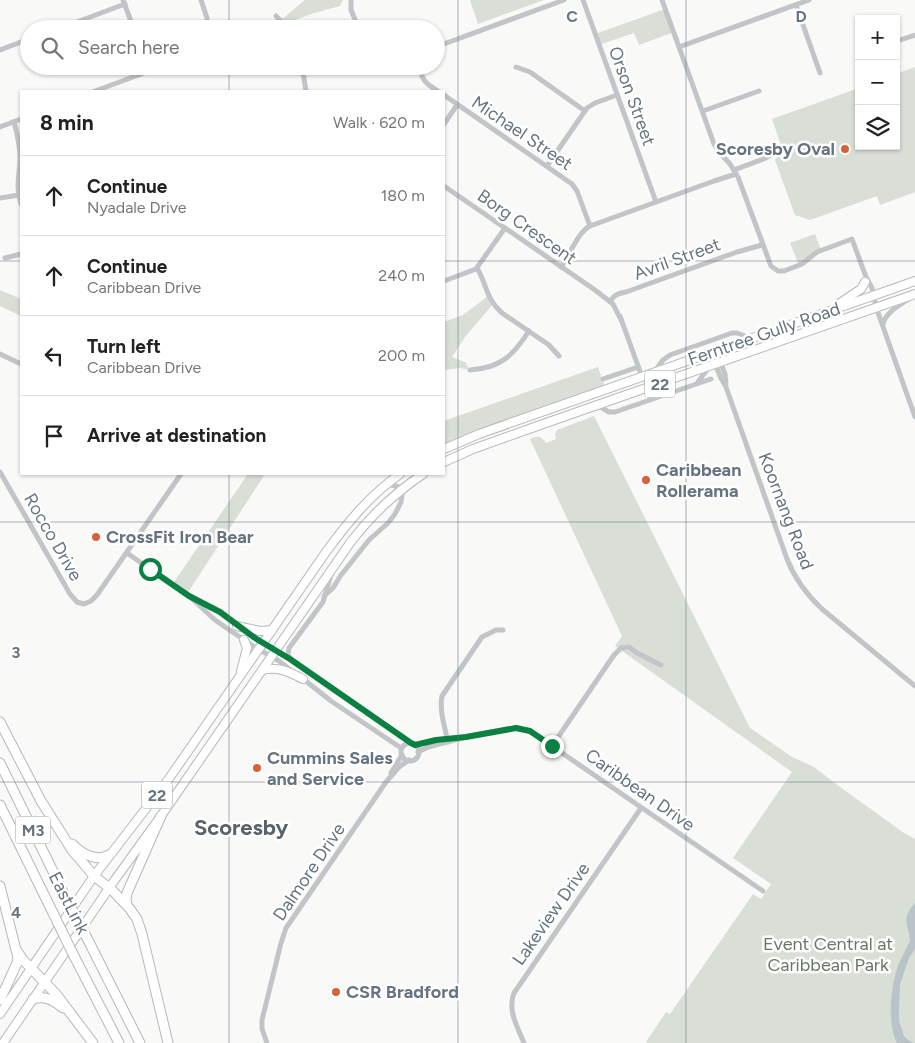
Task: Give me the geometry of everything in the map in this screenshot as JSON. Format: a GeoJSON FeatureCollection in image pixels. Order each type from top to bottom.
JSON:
{"type":"FeatureCollection","features":[{"type":"Feature","properties":{"kind":"highway"},"geometry":{"type":"LineString","coordinates":[[0,722],[41,801],[75,855],[94,876],[126,905],[136,919],[142,934],[168,1043]]}},
{"type":"Feature","properties":{"kind":"highway","name":"EastLink"},"geometry":{"type":"LineString","coordinates":[[0,762],[66,898],[140,1043]]}},
{"type":"Feature","properties":{"kind":"highway","name":"EastLink"},"geometry":{"type":"LineString","coordinates":[[0,805],[119,1043]]}},
{"type":"Feature","properties":{"kind":"highway"},"geometry":{"type":"LineString","coordinates":[[126,905],[127,893],[160,816]]}},
{"type":"Feature","properties":{"kind":"highway"},"geometry":{"type":"LineString","coordinates":[[59,829],[75,847],[85,854],[98,858],[110,855]]}},
{"type":"Feature","properties":{"kind":"highway"},"geometry":{"type":"LineString","coordinates":[[0,886],[18,958],[0,1000]]}},
{"type":"Feature","properties":{"kind":"highway"},"geometry":{"type":"LineString","coordinates":[[17,951],[59,998],[93,1043]]}},
{"type":"Feature","properties":{"kind":"highway"},"geometry":{"type":"LineString","coordinates":[[33,999],[45,998],[60,1005],[83,1030]]}},
{"type":"Feature","properties":{"kind":"main road"},"geometry":{"type":"LineString","coordinates":[[823,313],[861,289],[865,279]]}},
{"type":"Feature","properties":{"kind":"main road","name":"Ferntree Gully Road"},"geometry":{"type":"LineString","coordinates":[[445,449],[488,431],[915,281]]}},
{"type":"Feature","properties":{"kind":"main road","name":"Ferntree Gully Road"},"geometry":{"type":"LineString","coordinates":[[445,462],[482,446],[876,307],[915,295]]}},
{"type":"Feature","properties":{"kind":"main road","name":"22"},"geometry":{"type":"LineString","coordinates":[[0,1014],[94,876],[168,780],[339,534],[364,505],[399,475]]}},
{"type":"Feature","properties":{"kind":"main road","name":"22"},"geometry":{"type":"LineString","coordinates":[[3,1043],[335,564],[372,517],[403,488],[422,475]]}},
{"type":"Feature","properties":{"kind":"main road"},"geometry":{"type":"LineString","coordinates":[[238,626],[260,631],[272,630]]}},
{"type":"Feature","properties":{"kind":"main road"},"geometry":{"type":"LineString","coordinates":[[240,678],[247,648],[244,640]]}},
{"type":"Feature","properties":{"kind":"main road"},"geometry":{"type":"LineString","coordinates":[[262,670],[278,668],[303,679]]}},
{"type":"Feature","properties":{"kind":"street"},"geometry":{"type":"LineString","coordinates":[[201,0],[207,20]]}},
{"type":"Feature","properties":{"kind":"street"},"geometry":{"type":"LineString","coordinates":[[351,0],[351,10],[355,20]]}},
{"type":"Feature","properties":{"kind":"street"},"geometry":{"type":"LineString","coordinates":[[445,43],[564,0]]}},
{"type":"Feature","properties":{"kind":"street","name":"Orson Street"},"geometry":{"type":"LineString","coordinates":[[582,0],[656,202]]}},
{"type":"Feature","properties":{"kind":"street"},"geometry":{"type":"LineString","coordinates":[[662,0],[716,147],[735,172],[769,264],[774,270],[782,271],[799,265],[817,252],[852,239],[915,417]]}},
{"type":"Feature","properties":{"kind":"street"},"geometry":{"type":"LineString","coordinates":[[679,47],[809,0]]}},
{"type":"Feature","properties":{"kind":"street"},"geometry":{"type":"LineString","coordinates":[[80,20],[124,2],[131,20]]}},
{"type":"Feature","properties":{"kind":"street"},"geometry":{"type":"LineString","coordinates":[[796,5],[820,73]]}},
{"type":"Feature","properties":{"kind":"street"},"geometry":{"type":"LineString","coordinates":[[276,16],[280,20]]}},
{"type":"Feature","properties":{"kind":"street"},"geometry":{"type":"LineString","coordinates":[[900,40],[915,35]]}},
{"type":"Feature","properties":{"kind":"street"},"geometry":{"type":"LineString","coordinates":[[0,50],[20,42]]}},
{"type":"Feature","properties":{"kind":"street"},"geometry":{"type":"LineString","coordinates":[[516,67],[530,72],[585,111]]}},
{"type":"Feature","properties":{"kind":"street"},"geometry":{"type":"LineString","coordinates":[[98,90],[138,75]]}},
{"type":"Feature","properties":{"kind":"street"},"geometry":{"type":"LineString","coordinates":[[303,75],[306,90]]}},
{"type":"Feature","properties":{"kind":"street"},"geometry":{"type":"LineString","coordinates":[[422,75],[426,82],[437,90]]}},
{"type":"Feature","properties":{"kind":"street"},"geometry":{"type":"LineString","coordinates":[[702,112],[759,91]]}},
{"type":"Feature","properties":{"kind":"street"},"geometry":{"type":"LineString","coordinates":[[547,166],[585,111],[593,104],[617,95]]}},
{"type":"Feature","properties":{"kind":"street","name":"Michael Street"},"geometry":{"type":"LineString","coordinates":[[445,96],[575,187],[590,226]]}},
{"type":"Feature","properties":{"kind":"street"},"geometry":{"type":"LineString","coordinates":[[445,123],[457,105]]}},
{"type":"Feature","properties":{"kind":"street"},"geometry":{"type":"LineString","coordinates":[[0,126],[20,119]]}},
{"type":"Feature","properties":{"kind":"street"},"geometry":{"type":"LineString","coordinates":[[14,122],[20,150],[18,182],[20,200]]}},
{"type":"Feature","properties":{"kind":"street"},"geometry":{"type":"LineString","coordinates":[[560,266],[585,229],[590,226],[714,181],[772,154]]}},
{"type":"Feature","properties":{"kind":"street","name":"Borg Crescent"},"geometry":{"type":"LineString","coordinates":[[445,187],[612,301],[642,377]]}},
{"type":"Feature","properties":{"kind":"street"},"geometry":{"type":"LineString","coordinates":[[0,198],[19,195]]}},
{"type":"Feature","properties":{"kind":"street"},"geometry":{"type":"LineString","coordinates":[[445,281],[477,268],[505,228]]}},
{"type":"Feature","properties":{"kind":"street","name":"Avril Street"},"geometry":{"type":"LineString","coordinates":[[612,301],[626,292],[762,243]]}},
{"type":"Feature","properties":{"kind":"street"},"geometry":{"type":"LineString","coordinates":[[5,258],[20,254]]}},
{"type":"Feature","properties":{"kind":"street"},"geometry":{"type":"LineString","coordinates":[[477,268],[492,302],[502,312],[552,347],[559,356]]}},
{"type":"Feature","properties":{"kind":"street"},"geometry":{"type":"LineString","coordinates":[[882,325],[884,318],[888,314],[915,295]]}},
{"type":"Feature","properties":{"kind":"street"},"geometry":{"type":"LineString","coordinates":[[470,370],[505,360],[529,331]]}},
{"type":"Feature","properties":{"kind":"street"},"geometry":{"type":"LineString","coordinates":[[654,372],[663,360],[670,355],[732,334],[737,333],[750,339]]}},
{"type":"Feature","properties":{"kind":"street","name":"Koornang Road"},"geometry":{"type":"LineString","coordinates":[[713,352],[715,364],[725,374],[726,387],[787,559],[798,581],[810,598],[822,609],[915,686]]}},
{"type":"Feature","properties":{"kind":"street"},"geometry":{"type":"LineString","coordinates":[[0,354],[20,364]]}},
{"type":"Feature","properties":{"kind":"street","name":"Ferntree Gully Road"},"geometry":{"type":"LineString","coordinates":[[696,384],[715,364]]}},
{"type":"Feature","properties":{"kind":"street"},"geometry":{"type":"LineString","coordinates":[[603,379],[638,367]]}},
{"type":"Feature","properties":{"kind":"street"},"geometry":{"type":"LineString","coordinates":[[597,406],[609,412],[615,412],[711,379]]}},
{"type":"Feature","properties":{"kind":"street","name":"Rocco Drive"},"geometry":{"type":"LineString","coordinates":[[0,472],[70,594],[77,602],[84,604],[94,599],[127,553]]}},
{"type":"Feature","properties":{"kind":"street"},"geometry":{"type":"LineString","coordinates":[[180,475],[127,553],[189,596],[220,612],[261,646],[290,659],[413,744],[418,754],[415,759],[405,759],[402,755],[402,748],[406,744],[413,744]]}},
{"type":"Feature","properties":{"kind":"street"},"geometry":{"type":"LineString","coordinates":[[324,596],[334,588],[341,575],[369,540],[395,514],[401,502],[403,488],[387,484]]}},
{"type":"Feature","properties":{"kind":"street"},"geometry":{"type":"LineString","coordinates":[[290,659],[288,654],[289,648],[322,602],[335,564]]}},
{"type":"Feature","properties":{"kind":"street"},"geometry":{"type":"LineString","coordinates":[[189,596],[215,620],[244,640],[261,646]]}},
{"type":"Feature","properties":{"kind":"street"},"geometry":{"type":"LineString","coordinates":[[296,620],[314,614]]}},
{"type":"Feature","properties":{"kind":"street"},"geometry":{"type":"LineString","coordinates":[[448,741],[441,703],[442,696],[482,637],[496,630],[503,630]]}},
{"type":"Feature","properties":{"kind":"street"},"geometry":{"type":"LineString","coordinates":[[552,746],[621,648],[629,647],[661,665]]}},
{"type":"Feature","properties":{"kind":"street"},"geometry":{"type":"LineString","coordinates":[[273,653],[279,661],[332,701],[402,748]]}},
{"type":"Feature","properties":{"kind":"street","name":"Caribbean Drive"},"geometry":{"type":"LineString","coordinates":[[418,752],[448,741],[522,728],[534,733],[763,891]]}},
{"type":"Feature","properties":{"kind":"street","name":"Caribbean Drive"},"geometry":{"type":"LineString","coordinates":[[413,744],[436,740],[448,741]]}},
{"type":"Feature","properties":{"kind":"street","name":"Dalmore Drive"},"geometry":{"type":"LineString","coordinates":[[267,1043],[262,1029],[262,1020],[286,928],[386,782],[402,755]]}},
{"type":"Feature","properties":{"kind":"street","name":"Dalmore Drive"},"geometry":{"type":"LineString","coordinates":[[386,782],[399,767],[409,760]]}},
{"type":"Feature","properties":{"kind":"street","name":"Lakeview Drive"},"geometry":{"type":"LineString","coordinates":[[524,1043],[512,1013],[511,1005],[514,993],[641,808]]}},
{"type":"Feature","properties":{"kind":"green space"},"geometry":{"type":"Polygon","coordinates":[[[305,0],[343,0],[340,6],[295,20],[281,20],[305,0]]]}},
{"type":"Feature","properties":{"kind":"green space"},"geometry":{"type":"Polygon","coordinates":[[[470,0],[544,0],[478,24],[470,0]]]}},
{"type":"Feature","properties":{"kind":"green space"},"geometry":{"type":"Polygon","coordinates":[[[665,9],[674,32],[639,45],[634,33],[599,45],[595,34],[665,9]]]}},
{"type":"Feature","properties":{"kind":"green space"},"geometry":{"type":"Polygon","coordinates":[[[915,67],[915,192],[880,205],[877,196],[810,220],[795,215],[775,160],[781,145],[772,119],[855,89],[855,150],[900,150],[900,73],[915,67]]]}},
{"type":"Feature","properties":{"kind":"green space"},"geometry":{"type":"Polygon","coordinates":[[[815,234],[821,250],[799,265],[790,243],[815,234]]]}},
{"type":"Feature","properties":{"kind":"green space"},"geometry":{"type":"Polygon","coordinates":[[[0,290],[20,299],[20,316],[0,306],[0,290]]]}},
{"type":"Feature","properties":{"kind":"green space"},"geometry":{"type":"Polygon","coordinates":[[[488,296],[493,304],[465,337],[452,357],[465,362],[470,370],[460,368],[445,370],[445,322],[463,315],[488,296]]]}},
{"type":"Feature","properties":{"kind":"green space"},"geometry":{"type":"Polygon","coordinates":[[[598,367],[606,390],[445,449],[445,421],[598,367]]]}},
{"type":"Feature","properties":{"kind":"green space","name":"Event Central at Caribbean Park"},"geometry":{"type":"Polygon","coordinates":[[[594,416],[750,728],[792,757],[814,767],[915,839],[915,1043],[646,1042],[666,1012],[670,1014],[753,894],[761,899],[771,884],[733,858],[792,772],[615,646],[622,636],[530,439],[539,437],[546,443],[556,439],[557,430],[594,416]]]}},
{"type":"Feature","properties":{"kind":"green space"},"geometry":{"type":"Polygon","coordinates":[[[247,475],[264,475],[187,594],[172,585],[247,475]]]}},
{"type":"Feature","properties":{"kind":"shaded area"},"geometry":{"type":"Polygon","coordinates":[[[915,903],[915,949],[909,958],[900,984],[899,1012],[899,1021],[904,1036],[914,1043],[897,1043],[892,1024],[892,989],[901,959],[910,941],[906,922],[908,913],[915,903]]]}},
{"type":"Feature","properties":{"kind":"place","name":"Scoresby Oval"},"geometry":{"type":"Point","coordinates":[845,149]}},
{"type":"Feature","properties":{"kind":"place","name":"Caribbean Rollerama"},"geometry":{"type":"Point","coordinates":[646,480]}},
{"type":"Feature","properties":{"kind":"place","name":"CrossFit Iron Bear"},"geometry":{"type":"Point","coordinates":[96,537]}},
{"type":"Feature","properties":{"kind":"place","name":"Cummins Sales and Service"},"geometry":{"type":"Point","coordinates":[257,768]}},
{"type":"Feature","properties":{"kind":"place","name":"CSR Bradford"},"geometry":{"type":"Point","coordinates":[336,992]}},
{"type":"Feature","properties":{"kind":"district","name":"Scoresby"},"geometry":{"type":"Point","coordinates":[241,827]}},
{"type":"Feature","properties":{"kind":"route"},"geometry":{"type":"LineString","coordinates":[[150,569],[189,596],[220,612],[255,638],[290,659],[415,745],[436,740],[522,728],[530,731],[552,746]]}}]}
